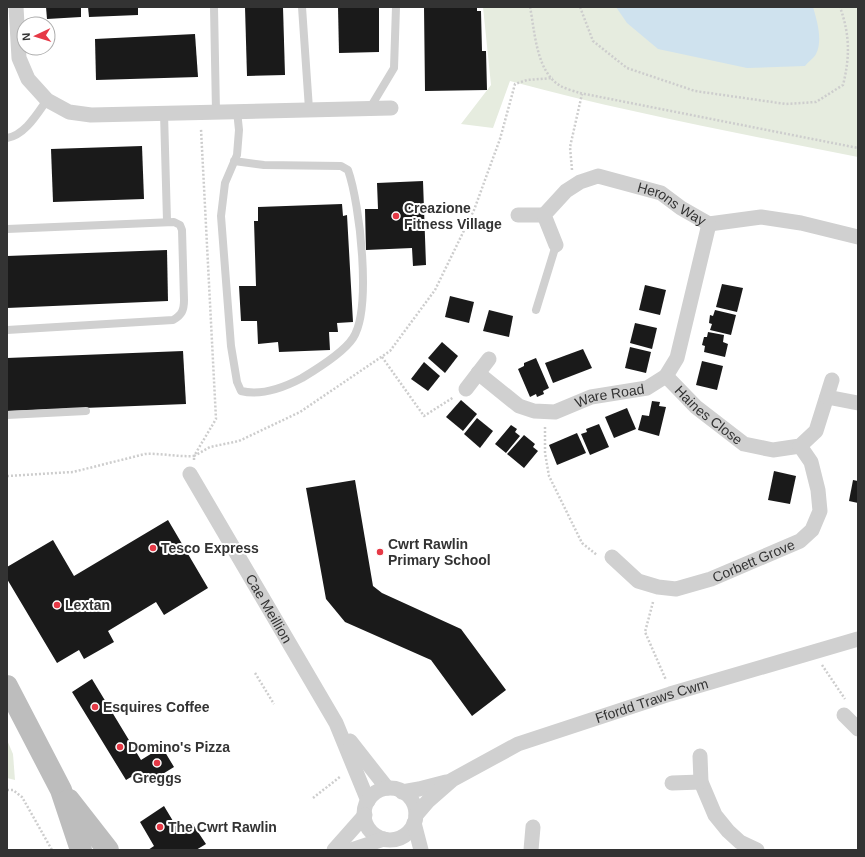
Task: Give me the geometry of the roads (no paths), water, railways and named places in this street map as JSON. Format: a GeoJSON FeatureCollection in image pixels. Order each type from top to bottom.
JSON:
{"type":"FeatureCollection","features":[{"type":"Feature","properties":{"kind":"main road"},"geometry":{"type":"LineString","coordinates":[[7,686],[61,790],[81,850]]}},
{"type":"Feature","properties":{"kind":"main road"},"geometry":{"type":"LineString","coordinates":[[61,790],[108,850]]}},
{"type":"Feature","properties":{"kind":"street"},"geometry":{"type":"LineString","coordinates":[[16,7],[19,58],[28,79],[47,100],[69,112],[91,115],[391,108]]}},
{"type":"Feature","properties":{"kind":"street","name":"Herons Way"},"geometry":{"type":"LineString","coordinates":[[544,215],[566,191],[577,184],[598,176],[661,193],[681,208],[709,224],[761,217],[801,223],[858,237]]}},
{"type":"Feature","properties":{"kind":"street"},"geometry":{"type":"LineString","coordinates":[[518,215],[544,215],[556,245]]}},
{"type":"Feature","properties":{"kind":"street","name":"Ware Road"},"geometry":{"type":"LineString","coordinates":[[478,373],[519,406],[534,411],[545,412],[555,412],[591,397],[647,388],[666,376],[677,358],[709,224]]}},
{"type":"Feature","properties":{"kind":"street"},"geometry":{"type":"LineString","coordinates":[[466,389],[489,359]]}},
{"type":"Feature","properties":{"kind":"street","name":"Haines Close"},"geometry":{"type":"LineString","coordinates":[[666,376],[696,407],[744,444],[773,450],[800,446]]}},
{"type":"Feature","properties":{"kind":"street"},"geometry":{"type":"LineString","coordinates":[[800,446],[816,431],[832,380]]}},
{"type":"Feature","properties":{"kind":"street"},"geometry":{"type":"LineString","coordinates":[[827,397],[858,402]]}},
{"type":"Feature","properties":{"kind":"street","name":"Corbett Grove"},"geometry":{"type":"LineString","coordinates":[[612,557],[638,580],[658,587],[676,589],[711,579],[800,541],[812,530],[820,511],[818,490],[811,462],[800,446]]}},
{"type":"Feature","properties":{"kind":"street","name":"Cae Meillion"},"geometry":{"type":"LineString","coordinates":[[190,474],[336,723],[354,766],[366,808]]}},
{"type":"Feature","properties":{"kind":"street","name":"Ffordd Traws Cwm"},"geometry":{"type":"LineString","coordinates":[[394,790],[419,790],[452,780],[525,742],[670,694],[858,639]]}},
{"type":"Feature","properties":{"kind":"street"},"geometry":{"type":"LineString","coordinates":[[844,715],[858,729]]}},
{"type":"Feature","properties":{"kind":"street","name":"Cae Meillion"},"geometry":{"type":"LineString","coordinates":[[336,723],[394,790]]}},
{"type":"Feature","properties":{"kind":"street"},"geometry":{"type":"LineString","coordinates":[[700,756],[701,782],[715,815],[728,831],[740,842],[757,850]]}},
{"type":"Feature","properties":{"kind":"street","name":"Ffordd Traws Cwm"},"geometry":{"type":"LineString","coordinates":[[415,819],[428,801],[452,780]]}},
{"type":"Feature","properties":{"kind":"street"},"geometry":{"type":"LineString","coordinates":[[672,783],[701,782]]}},
{"type":"Feature","properties":{"kind":"street"},"geometry":{"type":"LineString","coordinates":[[334,850],[379,791],[394,790],[411,799],[421,850]]}},
{"type":"Feature","properties":{"kind":"street"},"geometry":{"type":"LineString","coordinates":[[366,808],[369,829],[374,835],[388,840],[406,850]]}},
{"type":"Feature","properties":{"kind":"street"},"geometry":{"type":"LineString","coordinates":[[351,850],[404,836],[415,819]]}},
{"type":"Feature","properties":{"kind":"street"},"geometry":{"type":"LineString","coordinates":[[531,850],[533,827]]}},
{"type":"Feature","properties":{"kind":"lane"},"geometry":{"type":"LineString","coordinates":[[214,7],[216,112]]}},
{"type":"Feature","properties":{"kind":"lane"},"geometry":{"type":"LineString","coordinates":[[302,7],[309,109]]}},
{"type":"Feature","properties":{"kind":"lane"},"geometry":{"type":"LineString","coordinates":[[370,108],[394,68],[396,7]]}},
{"type":"Feature","properties":{"kind":"lane"},"geometry":{"type":"LineString","coordinates":[[7,138],[13,137],[30,123],[47,100]]}},
{"type":"Feature","properties":{"kind":"lane"},"geometry":{"type":"LineString","coordinates":[[234,161],[264,165],[341,166],[348,170],[353,184],[360,229],[363,296],[361,323],[352,339],[321,367],[297,380],[253,394],[241,391],[237,382],[231,346],[224,276],[221,216],[226,183],[234,161],[237,156],[239,130],[237,111]]}},
{"type":"Feature","properties":{"kind":"lane"},"geometry":{"type":"LineString","coordinates":[[164,113],[167,221]]}},
{"type":"Feature","properties":{"kind":"lane"},"geometry":{"type":"LineString","coordinates":[[7,228],[167,221],[180,225],[182,230],[184,300],[184,308],[180,316],[173,320],[7,330]]}},
{"type":"Feature","properties":{"kind":"lane"},"geometry":{"type":"LineString","coordinates":[[536,310],[556,245]]}},
{"type":"Feature","properties":{"kind":"lane"},"geometry":{"type":"LineString","coordinates":[[7,415],[86,411]]}},
{"type":"Feature","properties":{"kind":"water"},"geometry":{"type":"Polygon","coordinates":[[[616,7],[813,7],[819,30],[818,49],[815,56],[805,66],[747,68],[658,49],[627,23],[616,7]]]}},
{"type":"Feature","properties":{"kind":"place","name":"Creazione Fitness Village"},"geometry":{"type":"Point","coordinates":[396,216]}},
{"type":"Feature","properties":{"kind":"place","name":"Tesco Express"},"geometry":{"type":"Point","coordinates":[153,548]}},
{"type":"Feature","properties":{"kind":"place","name":"Cwrt Rawlin Primary School"},"geometry":{"type":"Point","coordinates":[380,552]}},
{"type":"Feature","properties":{"kind":"place","name":"Lextan"},"geometry":{"type":"Point","coordinates":[57,605]}},
{"type":"Feature","properties":{"kind":"place","name":"Esquires Coffee"},"geometry":{"type":"Point","coordinates":[95,707]}},
{"type":"Feature","properties":{"kind":"place","name":"Domino's Pizza"},"geometry":{"type":"Point","coordinates":[120,747]}},
{"type":"Feature","properties":{"kind":"place","name":"Greggs"},"geometry":{"type":"Point","coordinates":[157,763]}},
{"type":"Feature","properties":{"kind":"place","name":"The Cwrt Rawlin"},"geometry":{"type":"Point","coordinates":[160,827]}}]}
